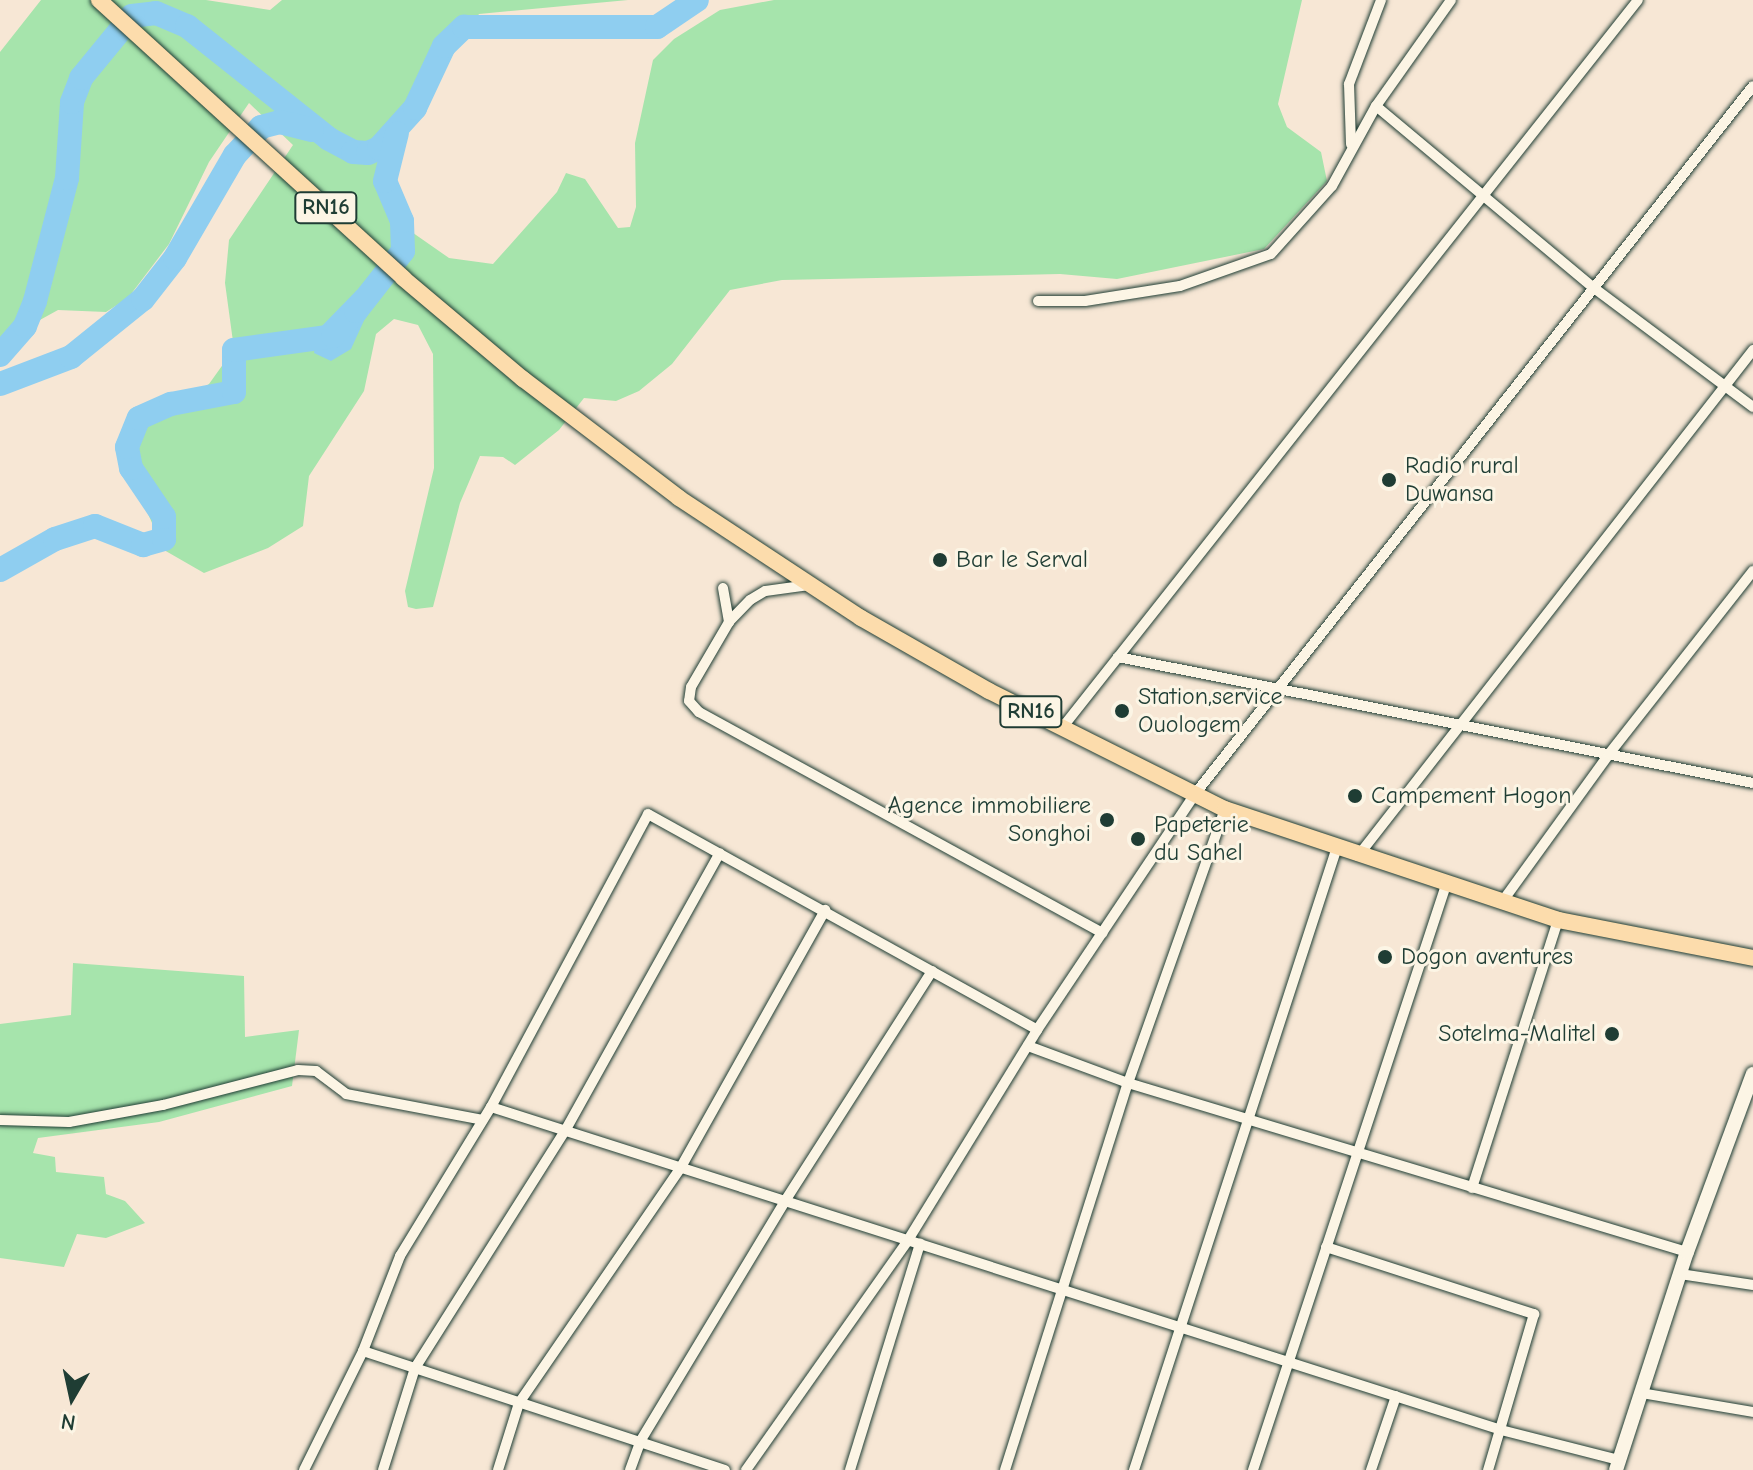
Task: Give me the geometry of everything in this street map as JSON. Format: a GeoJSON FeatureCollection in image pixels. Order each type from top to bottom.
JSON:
{"type":"FeatureCollection","features":[{"type":"Feature","properties":{"kind":"main road","name":"RN16"},"geometry":{"type":"LineString","coordinates":[[105,5],[379,257],[523,379],[679,498],[887,633],[1062,728],[1225,809],[1336,850],[1558,920],[1753,958]]}},
{"type":"Feature","properties":{"kind":"main road"},"geometry":{"type":"LineString","coordinates":[[1617,1465],[1687,1252],[1753,1074]]}},
{"type":"Feature","properties":{"kind":"street"},"geometry":{"type":"LineString","coordinates":[[1351,147],[1349,84],[1381,0]]}},
{"type":"Feature","properties":{"kind":"street"},"geometry":{"type":"LineString","coordinates":[[1038,301],[1085,301],[1180,286],[1271,254],[1332,186],[1376,106],[1451,0]]}},
{"type":"Feature","properties":{"kind":"street"},"geometry":{"type":"LineString","coordinates":[[1062,728],[1638,0]]}},
{"type":"Feature","properties":{"kind":"street"},"geometry":{"type":"LineString","coordinates":[[746,1470],[908,1240],[1037,1030],[1195,794],[1753,86]]}},
{"type":"Feature","properties":{"kind":"street"},"geometry":{"type":"LineString","coordinates":[[1376,106],[1485,193],[1594,288],[1753,407]]}},
{"type":"Feature","properties":{"kind":"street"},"geometry":{"type":"LineString","coordinates":[[1357,856],[1753,350]]}},
{"type":"Feature","properties":{"kind":"street"},"geometry":{"type":"LineString","coordinates":[[1502,902],[1609,754],[1753,571]]}},
{"type":"Feature","properties":{"kind":"street"},"geometry":{"type":"LineString","coordinates":[[809,585],[765,591],[729,622],[691,687],[689,701],[699,712],[1102,933]]}},
{"type":"Feature","properties":{"kind":"street"},"geometry":{"type":"LineString","coordinates":[[723,588],[729,622]]}},
{"type":"Feature","properties":{"kind":"street"},"geometry":{"type":"LineString","coordinates":[[1118,657],[1753,783]]}},
{"type":"Feature","properties":{"kind":"street"},"geometry":{"type":"LineString","coordinates":[[1005,1470],[1128,1083],[1225,809]]}},
{"type":"Feature","properties":{"kind":"street"},"geometry":{"type":"LineString","coordinates":[[304,1470],[363,1351],[400,1256],[491,1107],[648,814],[1037,1030]]}},
{"type":"Feature","properties":{"kind":"street"},"geometry":{"type":"LineString","coordinates":[[1134,1470],[1251,1121],[1336,850]]}},
{"type":"Feature","properties":{"kind":"street"},"geometry":{"type":"LineString","coordinates":[[383,1470],[415,1368],[565,1131],[720,853]]}},
{"type":"Feature","properties":{"kind":"street"},"geometry":{"type":"LineString","coordinates":[[1253,1470],[1446,885]]}},
{"type":"Feature","properties":{"kind":"street"},"geometry":{"type":"LineString","coordinates":[[498,1470],[519,1403],[681,1167],[825,910]]}},
{"type":"Feature","properties":{"kind":"street"},"geometry":{"type":"LineString","coordinates":[[1472,1188],[1558,920]]}},
{"type":"Feature","properties":{"kind":"street"},"geometry":{"type":"LineString","coordinates":[[630,1470],[641,1440],[785,1201],[932,971]]}},
{"type":"Feature","properties":{"kind":"street"},"geometry":{"type":"LineString","coordinates":[[1028,1046],[1128,1083],[1687,1252]]}},
{"type":"Feature","properties":{"kind":"street"},"geometry":{"type":"LineString","coordinates":[[0,1120],[85,1119],[163,1105],[298,1070],[316,1071],[346,1094],[483,1120]]}},
{"type":"Feature","properties":{"kind":"street"},"geometry":{"type":"LineString","coordinates":[[491,1107],[1617,1465]]}},
{"type":"Feature","properties":{"kind":"street"},"geometry":{"type":"LineString","coordinates":[[850,1470],[920,1244]]}},
{"type":"Feature","properties":{"kind":"street"},"geometry":{"type":"LineString","coordinates":[[1326,1247],[1534,1314],[1488,1470]]}},
{"type":"Feature","properties":{"kind":"street"},"geometry":{"type":"LineString","coordinates":[[1680,1274],[1753,1285]]}},
{"type":"Feature","properties":{"kind":"street"},"geometry":{"type":"LineString","coordinates":[[363,1351],[725,1470]]}},
{"type":"Feature","properties":{"kind":"street"},"geometry":{"type":"LineString","coordinates":[[1641,1393],[1753,1412]]}},
{"type":"Feature","properties":{"kind":"street"},"geometry":{"type":"LineString","coordinates":[[1371,1470],[1396,1396]]}},
{"type":"Feature","properties":{"kind":"green space"},"geometry":{"type":"Polygon","coordinates":[[[41,0],[206,0],[270,10],[282,0],[628,0],[479,14],[379,168],[406,228],[449,258],[493,264],[557,192],[566,173],[585,179],[618,228],[630,227],[636,207],[635,143],[653,60],[674,39],[720,10],[774,0],[1302,0],[1278,104],[1287,127],[1321,152],[1327,181],[1264,249],[1117,279],[1060,274],[782,280],[730,290],[672,364],[639,391],[616,401],[584,398],[559,430],[515,465],[503,457],[480,456],[460,503],[433,607],[416,609],[408,607],[405,591],[434,468],[433,354],[418,325],[394,319],[376,334],[364,391],[309,476],[303,526],[268,548],[204,573],[164,550],[118,446],[145,422],[209,384],[234,349],[225,283],[229,240],[293,145],[249,103],[209,162],[169,244],[128,298],[106,312],[58,310],[0,342],[0,52],[41,0]]]}},
{"type":"Feature","properties":{"kind":"green space"},"geometry":{"type":"Polygon","coordinates":[[[73,963],[244,976],[245,1037],[299,1030],[292,1086],[159,1122],[38,1138],[33,1153],[55,1157],[56,1172],[104,1177],[106,1194],[125,1201],[145,1223],[106,1238],[77,1234],[64,1267],[0,1258],[0,1024],[71,1015],[73,963]]]}},
{"type":"Feature","properties":{"kind":"water"},"geometry":{"type":"Polygon","coordinates":[[[357,290],[372,303],[351,349],[331,361],[314,353],[318,330],[357,290]]]}},
{"type":"Feature","properties":{"kind":"waterway"},"geometry":{"type":"LineString","coordinates":[[0,355],[25,326],[35,301],[67,178],[72,102],[81,78],[132,16],[156,13],[187,26],[329,139],[353,152],[368,153],[379,148],[415,108],[444,46],[464,27],[657,27],[697,0]]}},
{"type":"Feature","properties":{"kind":"waterway"},"geometry":{"type":"LineString","coordinates":[[0,384],[71,357],[143,299],[175,258],[235,155],[261,127],[280,122],[312,130]]}},
{"type":"Feature","properties":{"kind":"waterway"},"geometry":{"type":"LineString","coordinates":[[0,570],[55,539],[95,526],[143,545],[164,539],[164,517],[131,468],[127,447],[139,418],[171,404],[234,392],[234,350],[333,336],[356,311],[403,251],[402,221],[385,181],[397,133]]}},
{"type":"Feature","properties":{"kind":"place","name":"Radio rural Duwansa"},"geometry":{"type":"Point","coordinates":[1389,480]}},
{"type":"Feature","properties":{"kind":"place","name":"Bar le Serval"},"geometry":{"type":"Point","coordinates":[940,560]}},
{"type":"Feature","properties":{"kind":"place","name":"Station,service Ouologem"},"geometry":{"type":"Point","coordinates":[1122,711]}},
{"type":"Feature","properties":{"kind":"place","name":"Campement Hogon"},"geometry":{"type":"Point","coordinates":[1355,796]}},
{"type":"Feature","properties":{"kind":"place","name":"Agence immobiliere Songhoi"},"geometry":{"type":"Point","coordinates":[1107,820]}},
{"type":"Feature","properties":{"kind":"place","name":"Papeterie du Sahel"},"geometry":{"type":"Point","coordinates":[1138,839]}},
{"type":"Feature","properties":{"kind":"place","name":"Dogon aventures"},"geometry":{"type":"Point","coordinates":[1385,957]}},
{"type":"Feature","properties":{"kind":"place","name":"Sotelma-Malitel"},"geometry":{"type":"Point","coordinates":[1612,1034]}}]}
